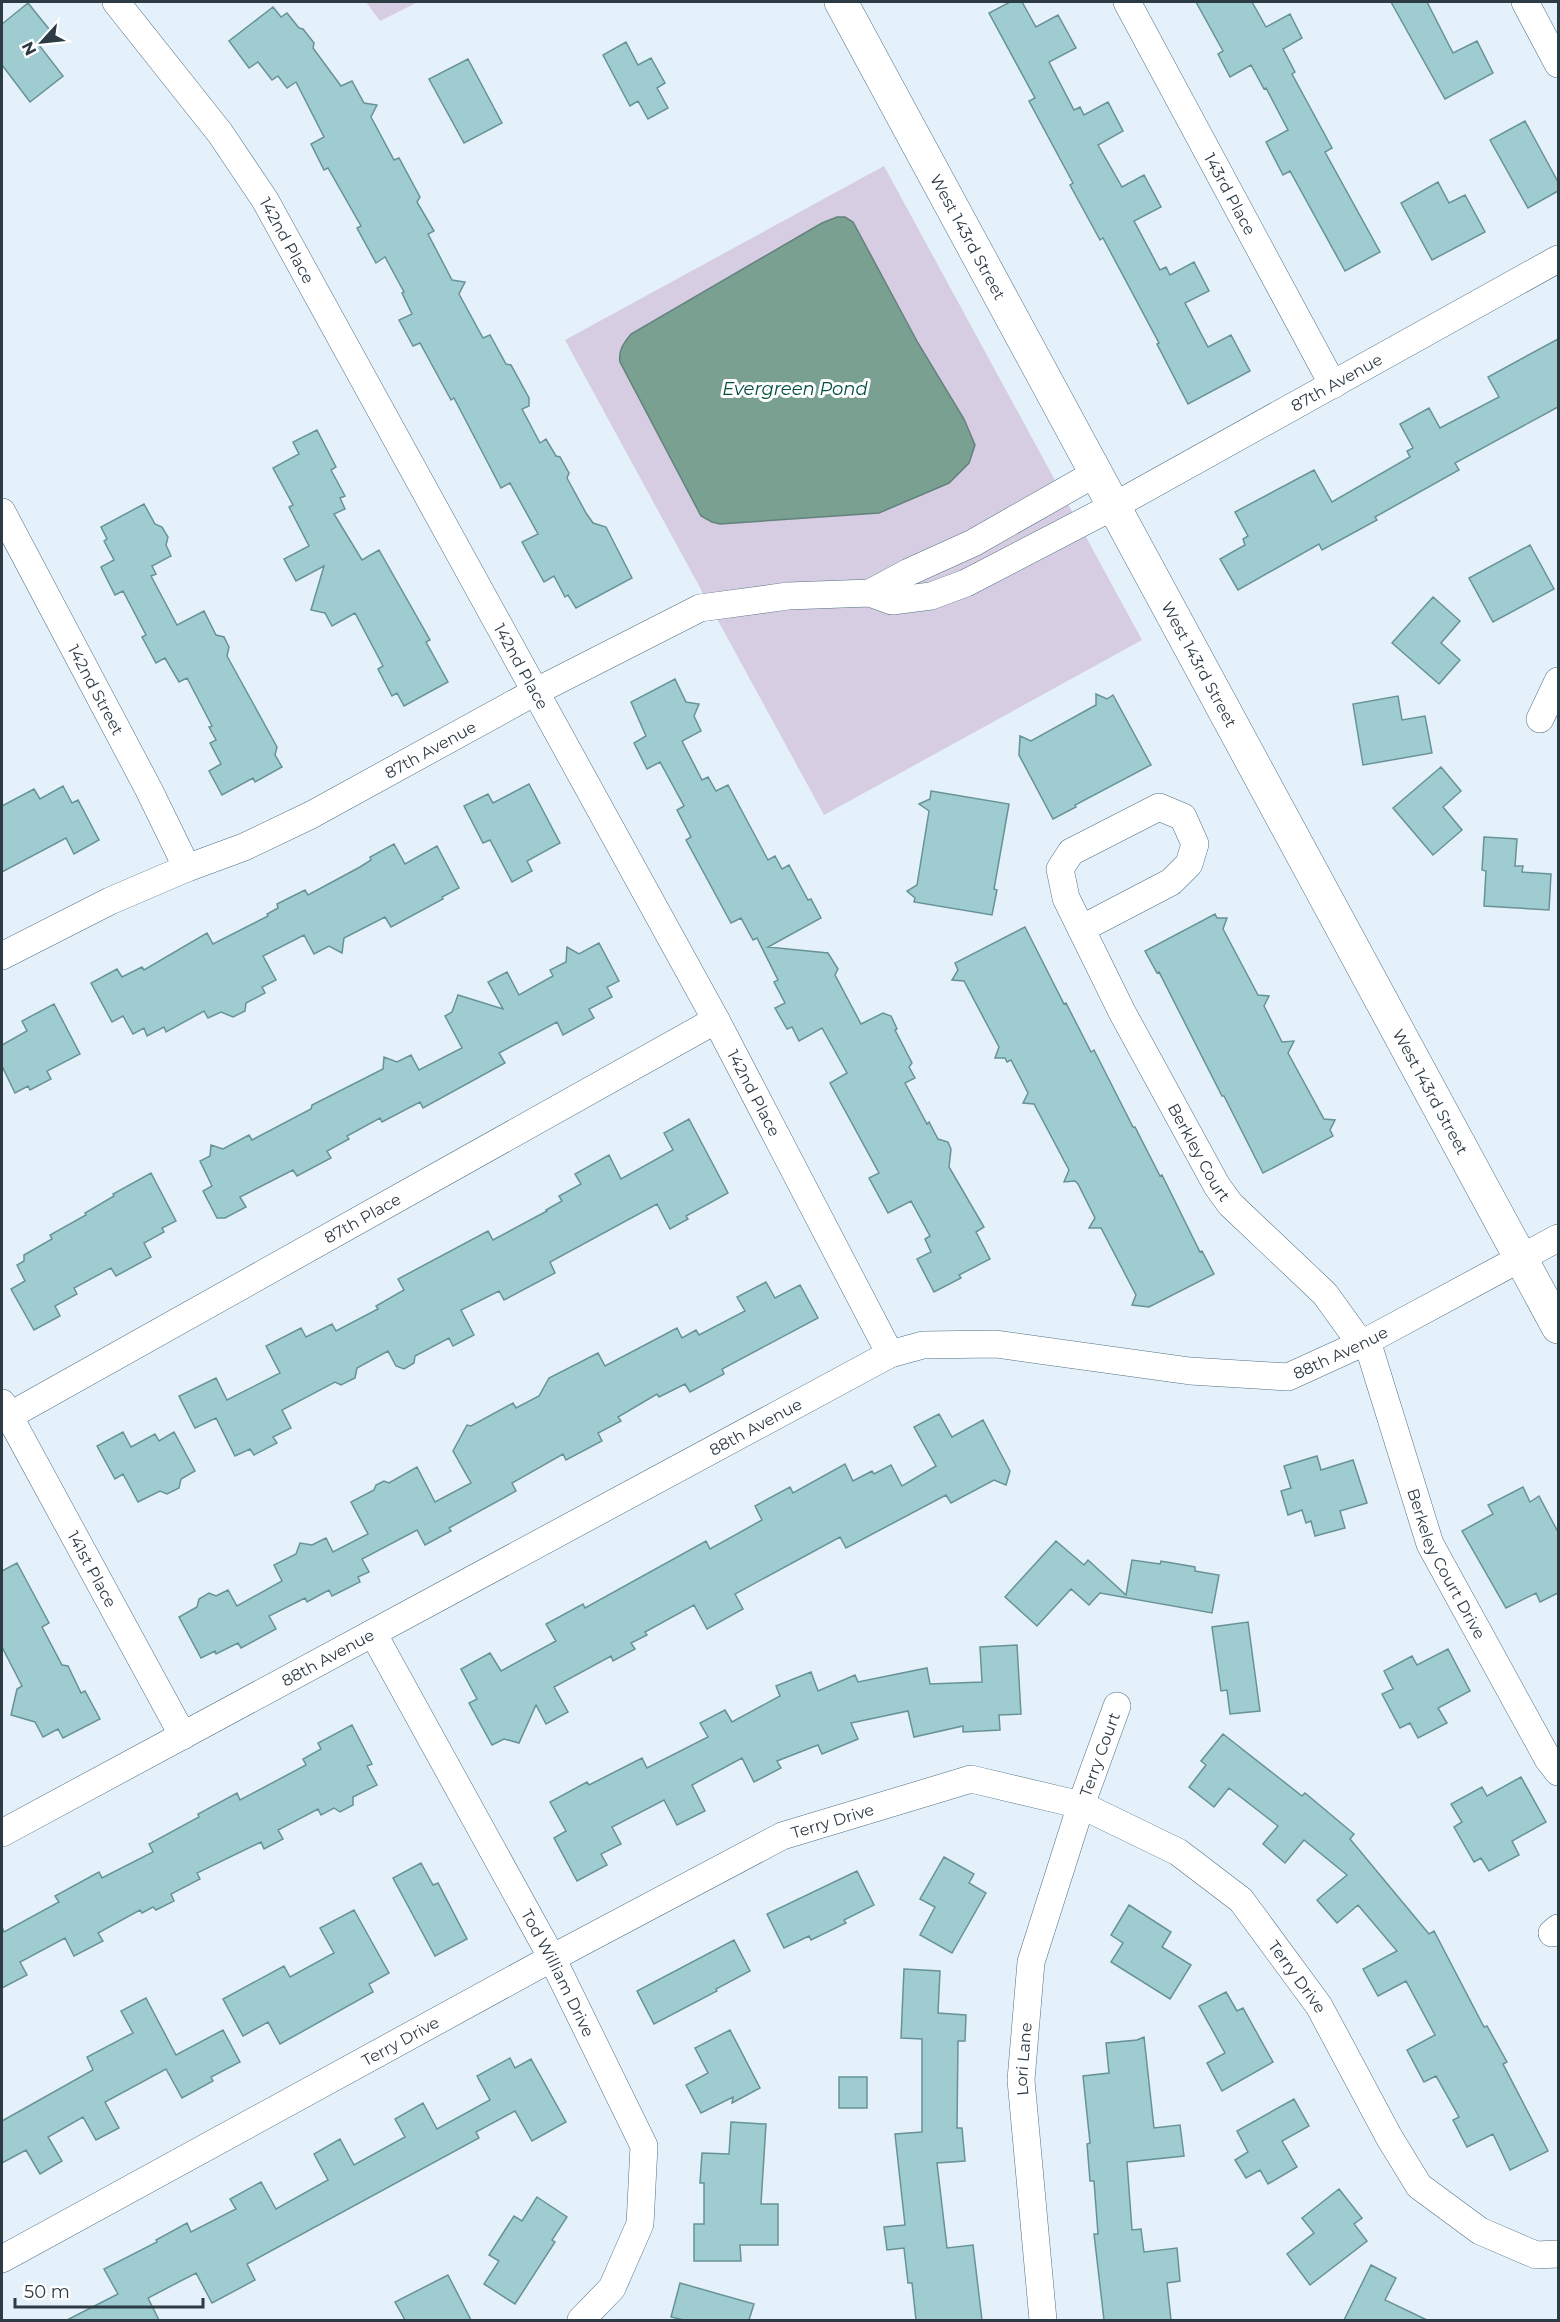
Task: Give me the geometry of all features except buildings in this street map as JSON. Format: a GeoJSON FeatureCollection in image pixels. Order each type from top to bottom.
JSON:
{"type":"FeatureCollection","features":[{"type":"Feature","properties":{"kind":"main road","name":"West 143rd Street"},"geometry":{"type":"LineString","coordinates":[[841,2],[1558,1327]]}},
{"type":"Feature","properties":{"kind":"street","name":"142nd Place"},"geometry":{"type":"LineString","coordinates":[[116,2],[220,134],[265,200],[716,1020],[890,1354]]}},
{"type":"Feature","properties":{"kind":"street","name":"143rd Place"},"geometry":{"type":"LineString","coordinates":[[1127,2],[1333,385]]}},
{"type":"Feature","properties":{"kind":"street"},"geometry":{"type":"LineString","coordinates":[[1525,2],[1558,64]]}},
{"type":"Feature","properties":{"kind":"street","name":"87th Avenue"},"geometry":{"type":"LineString","coordinates":[[2,956],[110,901],[187,868],[244,847],[311,815],[535,692],[700,608],[788,596],[870,593],[892,601],[931,596],[966,583],[1114,506],[1558,259]]}},
{"type":"Feature","properties":{"kind":"street"},"geometry":{"type":"LineString","coordinates":[[870,593],[909,572],[973,543],[1096,473]]}},
{"type":"Feature","properties":{"kind":"street","name":"142nd Street"},"geometry":{"type":"LineString","coordinates":[[4,523],[149,790],[187,868]]}},
{"type":"Feature","properties":{"kind":"street"},"geometry":{"type":"LineString","coordinates":[[1540,719],[1558,681]]}},
{"type":"Feature","properties":{"kind":"street","name":"Berkley Court"},"geometry":{"type":"LineString","coordinates":[[1081,929],[1172,882],[1189,864],[1195,844],[1183,817],[1159,807],[1071,852],[1060,869],[1066,898],[1081,929],[1122,1012],[1217,1186],[1230,1204],[1326,1294],[1364,1343]]}},
{"type":"Feature","properties":{"kind":"street","name":"87th Place"},"geometry":{"type":"LineString","coordinates":[[5,1410],[716,1020]]}},
{"type":"Feature","properties":{"kind":"street","name":"88th Avenue"},"geometry":{"type":"LineString","coordinates":[[2,1833],[890,1354],[923,1345],[996,1344],[1190,1371],[1288,1377],[1364,1343],[1558,1238]]}},
{"type":"Feature","properties":{"kind":"street","name":"Berkeley Court Drive"},"geometry":{"type":"LineString","coordinates":[[1364,1343],[1430,1544],[1548,1759],[1558,1772]]}},
{"type":"Feature","properties":{"kind":"street","name":"141st Place"},"geometry":{"type":"LineString","coordinates":[[5,1410],[183,1736]]}},
{"type":"Feature","properties":{"kind":"street","name":"Tod William Drive"},"geometry":{"type":"LineString","coordinates":[[373,1633],[552,1958],[644,2146],[640,2224],[612,2288],[582,2320]]}},
{"type":"Feature","properties":{"kind":"street","name":"Terry Court"},"geometry":{"type":"LineString","coordinates":[[1081,1805],[1118,1706]]}},
{"type":"Feature","properties":{"kind":"street","name":"Terry Drive"},"geometry":{"type":"LineString","coordinates":[[2,2259],[552,1958],[782,1836],[972,1779],[1081,1805],[1178,1852],[1241,1900],[1319,2006],[1389,2137],[1419,2186],[1480,2231],[1536,2255],[1558,2254]]}},
{"type":"Feature","properties":{"kind":"street","name":"Lori Lane"},"geometry":{"type":"LineString","coordinates":[[1043,2320],[1021,2080],[1031,1962],[1081,1805]]}},
{"type":"Feature","properties":{"kind":"shaded area"},"geometry":{"type":"Polygon","coordinates":[[[366,2],[418,2],[380,21],[366,2]]]}},
{"type":"Feature","properties":{"kind":"shaded area"},"geometry":{"type":"Polygon","coordinates":[[[884,166],[1142,640],[824,815],[565,340],[884,166]]]}},
{"type":"Feature","properties":{"kind":"water","name":"Evergreen Pond"},"geometry":{"type":"Polygon","coordinates":[[[837,217],[845,217],[853,222],[918,343],[964,419],[975,445],[969,463],[949,483],[879,513],[720,524],[712,522],[701,516],[620,362],[622,347],[631,334],[822,223],[837,217]]]}}]}
